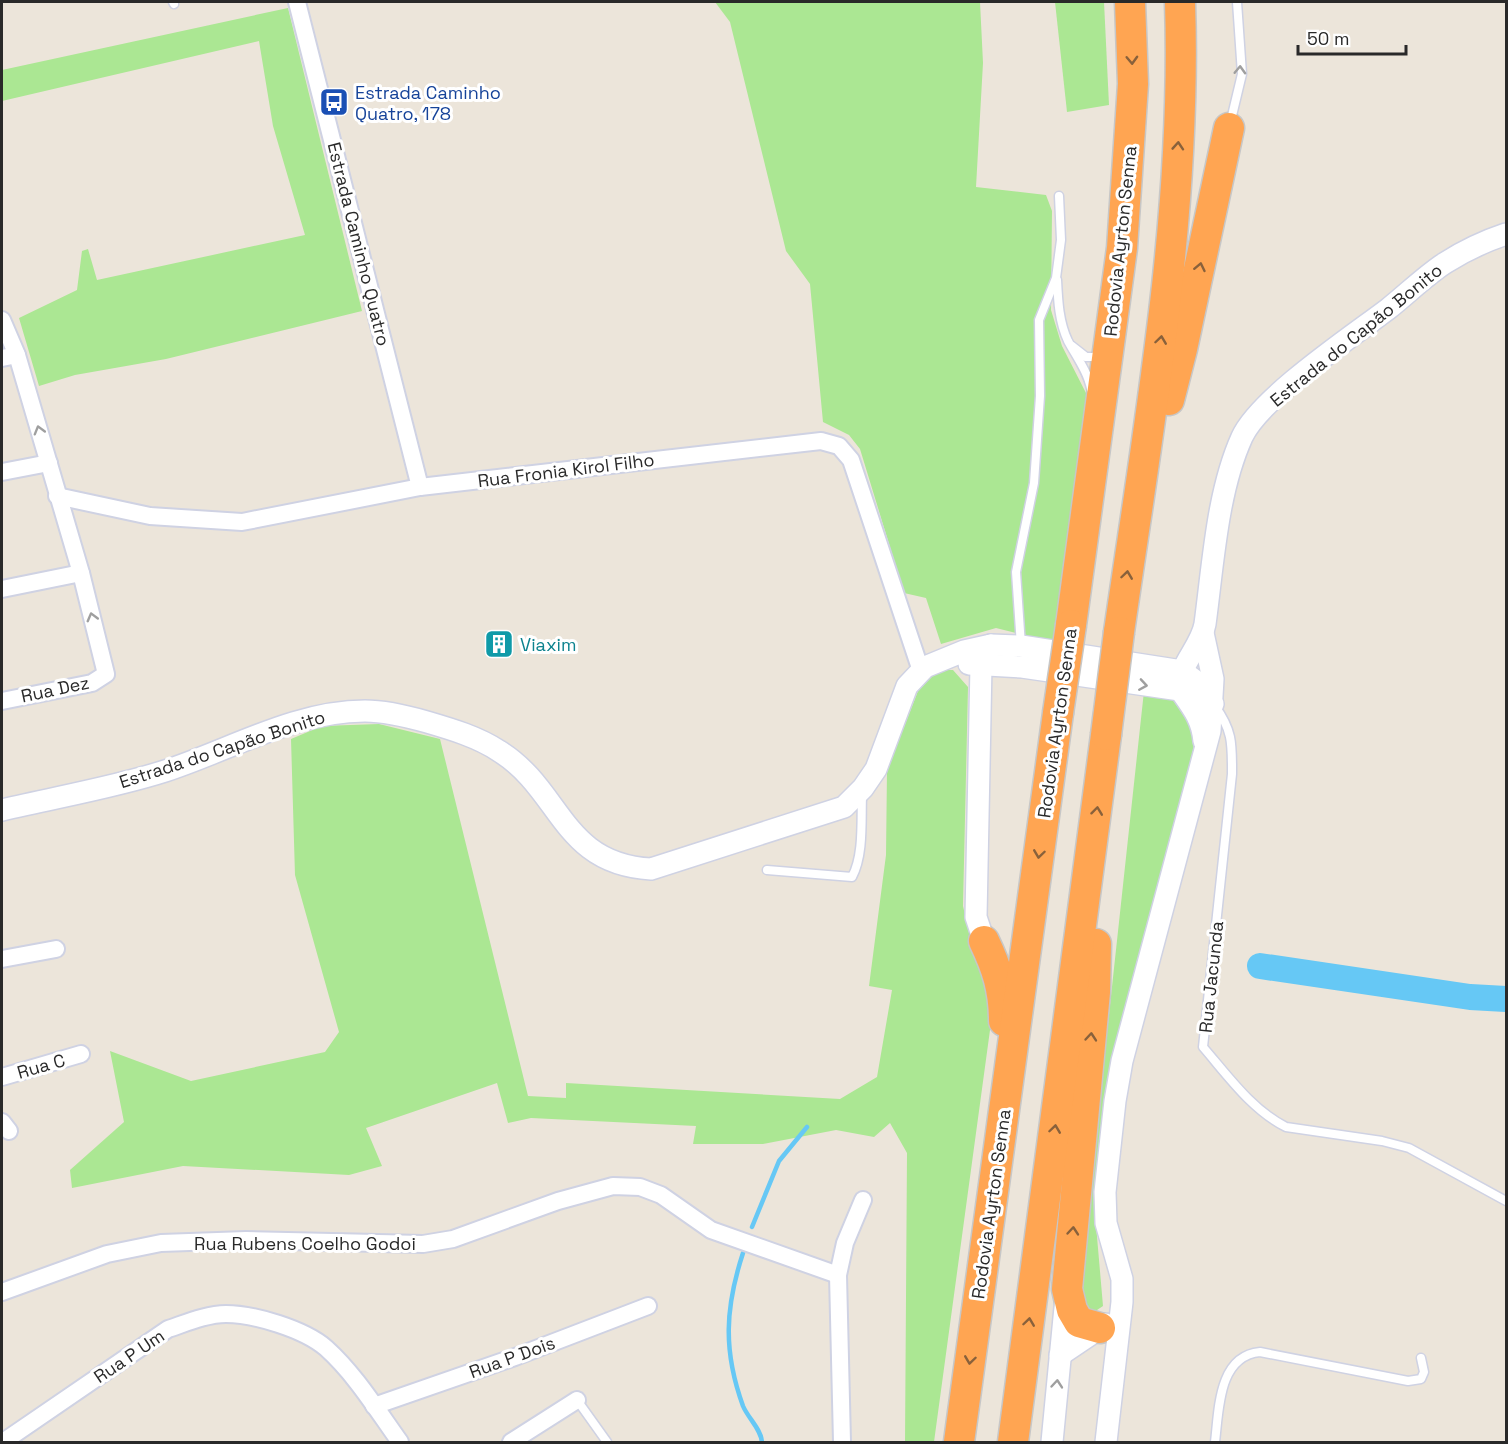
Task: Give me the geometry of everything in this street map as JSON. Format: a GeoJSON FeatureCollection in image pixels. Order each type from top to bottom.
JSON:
{"type":"FeatureCollection","features":[{"type":"Feature","properties":{"kind":"highway","name":"Rodovia Ayrton Senna"},"geometry":{"type":"LineString","coordinates":[[959,1443],[1122,248],[1133,84],[1130,2]]}},
{"type":"Feature","properties":{"kind":"highway"},"geometry":{"type":"LineString","coordinates":[[1013,1443],[1119,632],[1168,292],[1179,132],[1180,2]]}},
{"type":"Feature","properties":{"kind":"highway"},"geometry":{"type":"LineString","coordinates":[[1140,485],[1159,434],[1182,349],[1229,128]]}},
{"type":"Feature","properties":{"kind":"highway"},"geometry":{"type":"LineString","coordinates":[[1088,881],[1096,932],[1095,992],[1067,1289],[1072,1310],[1079,1322],[1100,1328]]}},
{"type":"Feature","properties":{"kind":"highway"},"geometry":{"type":"LineString","coordinates":[[984,941],[994,949],[1014,949],[1028,932]]}},
{"type":"Feature","properties":{"kind":"highway"},"geometry":{"type":"LineString","coordinates":[[975,1330],[972,1272],[1004,1020],[1004,993],[998,972],[984,941]]}},
{"type":"Feature","properties":{"kind":"street","name":"Estrada Caminho Quatro"},"geometry":{"type":"LineString","coordinates":[[297,2],[420,488]]}},
{"type":"Feature","properties":{"kind":"street","name":"Estrada do Capão Bonito"},"geometry":{"type":"LineString","coordinates":[[1181,680],[1203,633],[1226,490],[1233,460],[1243,434],[1260,412],[1298,378],[1444,264],[1488,240],[1506,234]]}},
{"type":"Feature","properties":{"kind":"street"},"geometry":{"type":"LineString","coordinates":[[2,320],[9,356],[49,463],[81,573],[2,589]]}},
{"type":"Feature","properties":{"kind":"street","name":"Rua Fronia Kirol Filho"},"geometry":{"type":"LineString","coordinates":[[57,496],[150,516],[242,522],[420,488],[821,441],[839,447],[851,460],[921,671]]}},
{"type":"Feature","properties":{"kind":"street"},"geometry":{"type":"LineString","coordinates":[[2,472],[49,463]]}},
{"type":"Feature","properties":{"kind":"street","name":"Rua Dez"},"geometry":{"type":"LineString","coordinates":[[2,701],[92,683],[106,674],[81,573]]}},
{"type":"Feature","properties":{"kind":"street"},"geometry":{"type":"LineString","coordinates":[[1106,1443],[1122,1302],[1122,1279],[1106,1223],[1105,1192],[1115,1101],[1122,1061],[1204,753],[1213,704],[1210,658],[1203,633]]}},
{"type":"Feature","properties":{"kind":"street"},"geometry":{"type":"LineString","coordinates":[[921,671],[964,651],[992,645],[1022,656],[1197,682],[1213,704]]}},
{"type":"Feature","properties":{"kind":"street"},"geometry":{"type":"LineString","coordinates":[[984,941],[976,917],[981,665],[983,654],[992,645]]}},
{"type":"Feature","properties":{"kind":"street"},"geometry":{"type":"LineString","coordinates":[[944,661],[981,665],[1022,656]]}},
{"type":"Feature","properties":{"kind":"street"},"geometry":{"type":"LineString","coordinates":[[981,710],[987,692],[1022,656]]}},
{"type":"Feature","properties":{"kind":"street","name":"Estrada do Capão Bonito"},"geometry":{"type":"LineString","coordinates":[[2,810],[165,771],[313,717],[365,711],[394,713],[444,727],[498,750],[528,776],[585,845],[602,858],[632,868],[651,869],[819,817],[844,807],[863,788],[876,769],[907,686],[921,671]]}},
{"type":"Feature","properties":{"kind":"street"},"geometry":{"type":"LineString","coordinates":[[1181,680],[1203,728],[1204,753]]}},
{"type":"Feature","properties":{"kind":"street"},"geometry":{"type":"LineString","coordinates":[[2,959],[56,949]]}},
{"type":"Feature","properties":{"kind":"street","name":"Rua C"},"geometry":{"type":"LineString","coordinates":[[2,1077],[81,1054]]}},
{"type":"Feature","properties":{"kind":"street","name":"Rua Rubens Coelho Godoi"},"geometry":{"type":"LineString","coordinates":[[2,1292],[107,1254],[161,1243],[246,1240],[391,1246],[453,1239],[558,1201],[613,1186],[640,1187],[661,1195],[711,1230],[838,1275]]}},
{"type":"Feature","properties":{"kind":"street"},"geometry":{"type":"LineString","coordinates":[[842,1443],[838,1275],[845,1243],[863,1200]]}},
{"type":"Feature","properties":{"kind":"street"},"geometry":{"type":"LineString","coordinates":[[1052,1443],[1067,1289]]}},
{"type":"Feature","properties":{"kind":"street"},"geometry":{"type":"LineString","coordinates":[[1060,1355],[1110,1322],[1122,1302]]}},
{"type":"Feature","properties":{"kind":"street","name":"Rua P Dois"},"geometry":{"type":"LineString","coordinates":[[374,1406],[514,1357],[648,1306]]}},
{"type":"Feature","properties":{"kind":"street","name":"Rua P Um"},"geometry":{"type":"LineString","coordinates":[[3,1443],[168,1329],[225,1314],[258,1318],[292,1329],[324,1347],[374,1406],[400,1443]]}},
{"type":"Feature","properties":{"kind":"street"},"geometry":{"type":"LineString","coordinates":[[511,1443],[577,1400]]}},
{"type":"Feature","properties":{"kind":"lane"},"geometry":{"type":"LineString","coordinates":[[1229,128],[1242,74],[1237,2]]}},
{"type":"Feature","properties":{"kind":"lane"},"geometry":{"type":"LineString","coordinates":[[1059,196],[1061,240],[1056,278],[1059,315],[1070,345],[1090,380],[1093,399],[1078,516],[1082,544]]}},
{"type":"Feature","properties":{"kind":"lane"},"geometry":{"type":"LineString","coordinates":[[1070,345],[1086,357],[1094,357],[1100,351],[1112,280],[1122,248]]}},
{"type":"Feature","properties":{"kind":"lane"},"geometry":{"type":"LineString","coordinates":[[1022,656],[1016,572],[1034,483],[1040,396],[1040,320],[1056,278]]}},
{"type":"Feature","properties":{"kind":"lane","name":"Rua Jacunda"},"geometry":{"type":"LineString","coordinates":[[1213,704],[1228,724],[1232,739],[1232,774],[1203,1047],[1246,1096],[1275,1122],[1286,1127],[1382,1141],[1409,1148],[1506,1201]]}},
{"type":"Feature","properties":{"kind":"lane"},"geometry":{"type":"LineString","coordinates":[[767,870],[852,877],[857,861],[863,788]]}},
{"type":"Feature","properties":{"kind":"lane"},"geometry":{"type":"LineString","coordinates":[[1215,1443],[1224,1383],[1232,1366],[1249,1353],[1260,1352],[1408,1381],[1422,1379],[1424,1372],[1421,1358]]}},
{"type":"Feature","properties":{"kind":"lane"},"geometry":{"type":"LineString","coordinates":[[577,1400],[607,1443]]}},
{"type":"Feature","properties":{"kind":"green space"},"geometry":{"type":"Polygon","coordinates":[[[715,2],[980,2],[983,63],[976,187],[1046,195],[1052,211],[1051,310],[1062,346],[1087,395],[1053,642],[996,628],[941,644],[926,598],[904,593],[860,449],[849,435],[823,422],[810,284],[786,251],[730,22],[715,2]]]}},
{"type":"Feature","properties":{"kind":"green space"},"geometry":{"type":"Polygon","coordinates":[[[1055,2],[1104,2],[1109,105],[1067,112],[1055,2]]]}},
{"type":"Feature","properties":{"kind":"green space"},"geometry":{"type":"Polygon","coordinates":[[[288,8],[362,311],[166,359],[75,375],[39,386],[19,318],[77,290],[82,251],[88,249],[97,280],[305,235],[273,126],[259,41],[2,101],[2,70],[288,8]]]}},
{"type":"Feature","properties":{"kind":"green space"},"geometry":{"type":"Polygon","coordinates":[[[941,670],[953,670],[968,687],[963,906],[972,946],[993,1008],[934,1442],[905,1442],[907,1153],[890,1123],[874,1137],[836,1130],[763,1144],[693,1144],[696,1126],[531,1118],[508,1123],[497,1083],[366,1128],[382,1166],[349,1175],[183,1166],[72,1188],[70,1170],[124,1122],[110,1051],[191,1081],[325,1052],[339,1032],[295,875],[291,739],[322,726],[379,724],[440,739],[528,1096],[566,1098],[566,1083],[840,1099],[877,1077],[892,990],[869,986],[886,855],[887,770],[920,686],[929,675],[941,670]]]}},
{"type":"Feature","properties":{"kind":"green space"},"geometry":{"type":"Polygon","coordinates":[[[1144,691],[1175,701],[1181,706],[1189,719],[1195,743],[1111,1072],[1094,1202],[1103,1306],[1094,1312],[1084,1310],[1078,1301],[1144,691]]]}},
{"type":"Feature","properties":{"kind":"waterway"},"geometry":{"type":"LineString","coordinates":[[1260,966],[1470,997],[1506,999]]}},
{"type":"Feature","properties":{"kind":"waterway"},"geometry":{"type":"LineString","coordinates":[[752,1227],[779,1161],[807,1127]]}},
{"type":"Feature","properties":{"kind":"waterway"},"geometry":{"type":"LineString","coordinates":[[743,1253],[730,1311],[729,1348],[743,1406],[762,1442]]}},
{"type":"Feature","properties":{"kind":"place","name":"Estrada Caminho Quatro, 178"},"geometry":{"type":"Point","coordinates":[334,102]}},
{"type":"Feature","properties":{"kind":"place","name":"Viaxim"},"geometry":{"type":"Point","coordinates":[499,644]}}]}
